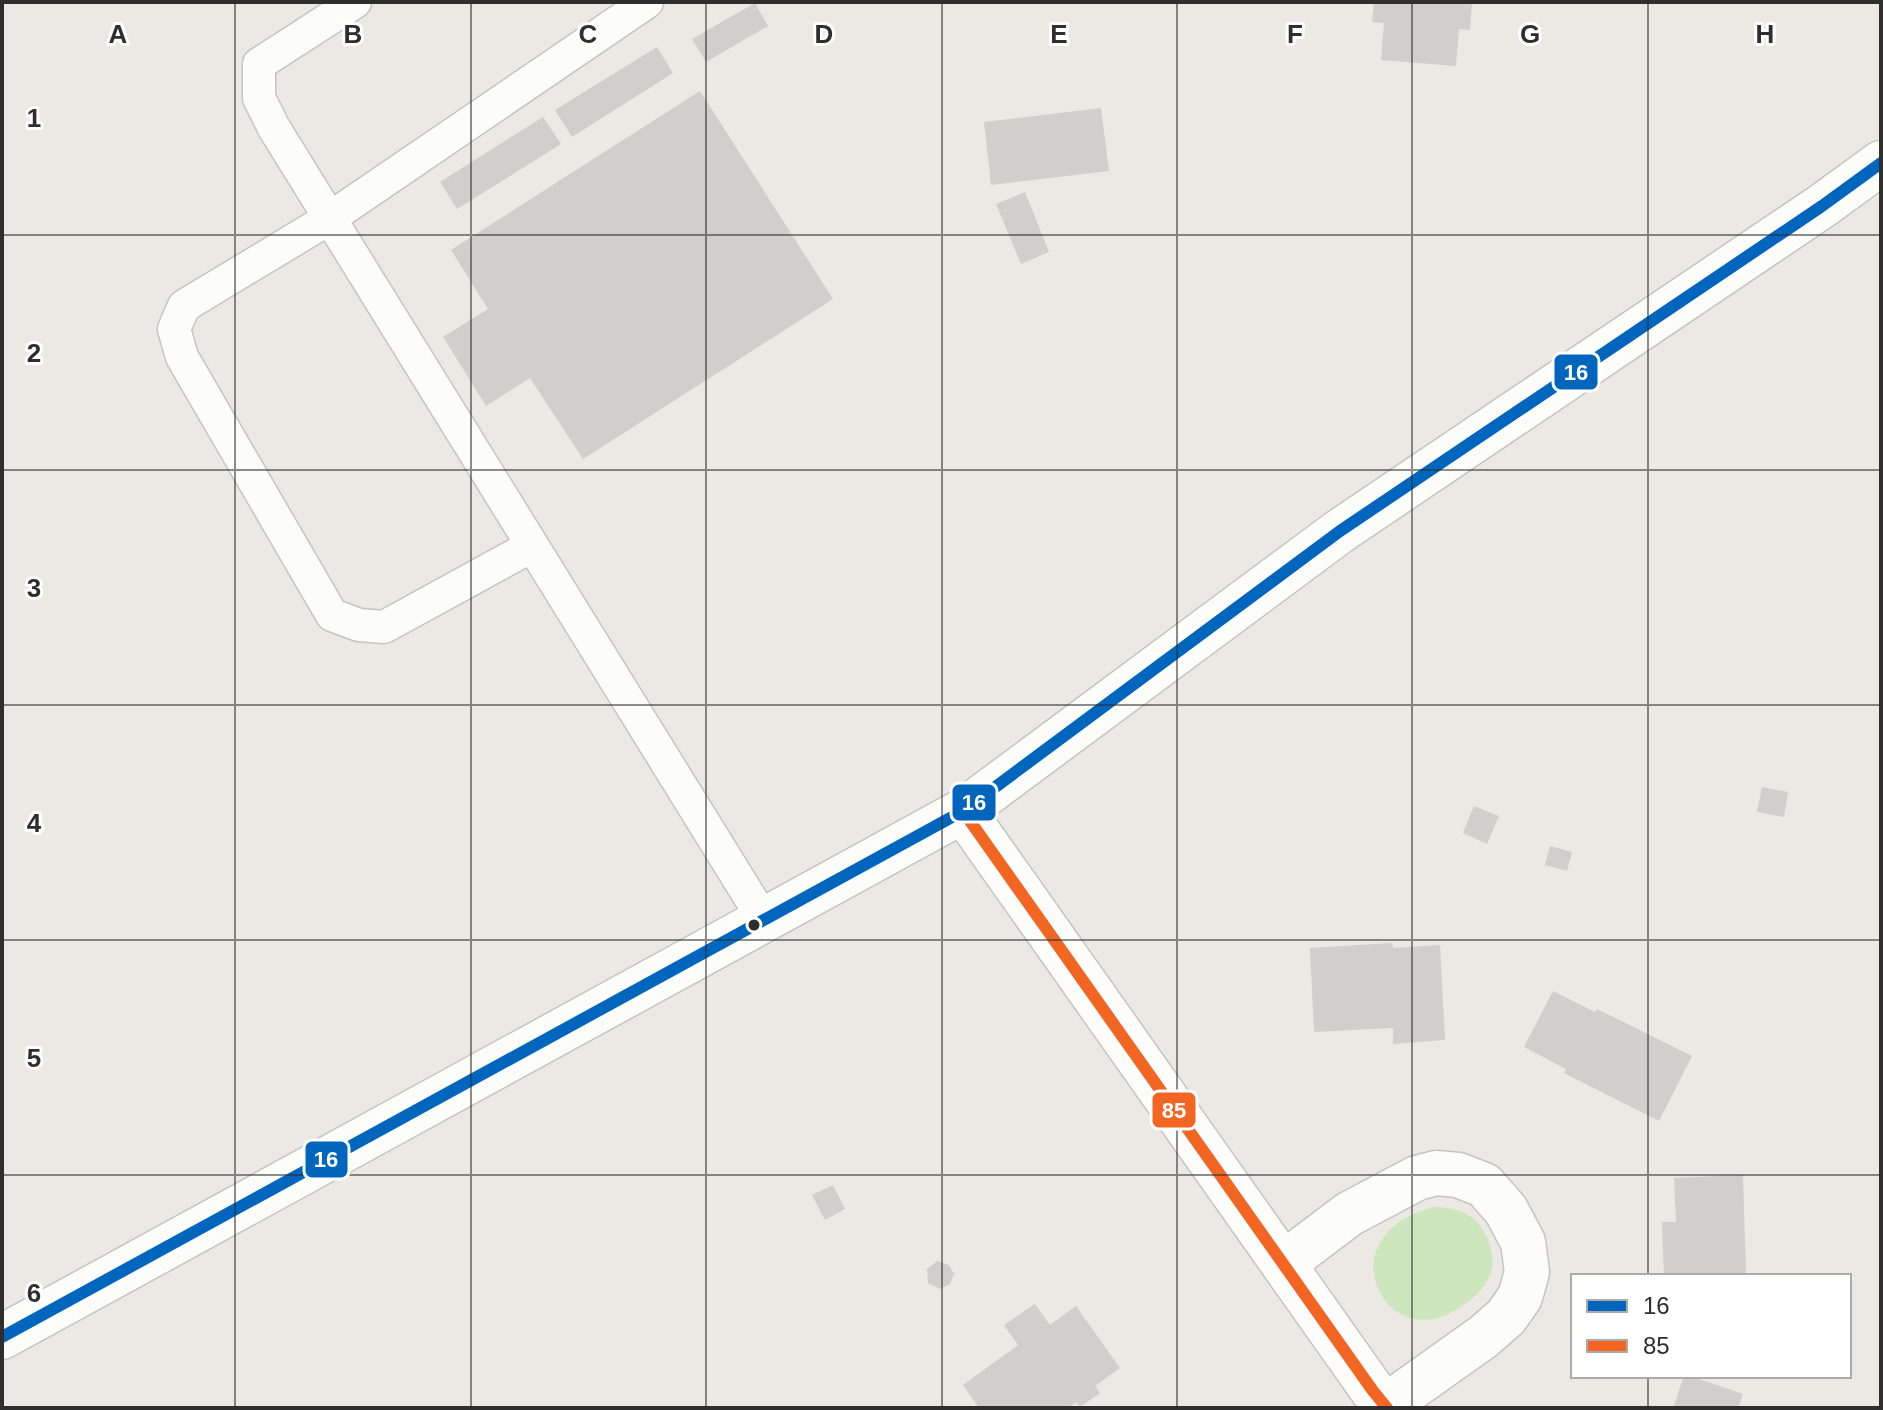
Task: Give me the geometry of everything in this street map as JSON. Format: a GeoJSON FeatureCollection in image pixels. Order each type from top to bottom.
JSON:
{"type":"FeatureCollection","features":[{"type":"Feature","properties":{"kind":"main road"},"geometry":{"type":"LineString","coordinates":[[2,1337],[963,811],[1340,531],[1881,163]]}},
{"type":"Feature","properties":{"kind":"main road"},"geometry":{"type":"LineString","coordinates":[[963,811],[1283,1264],[1374,1403],[1483,1337],[1506,1317],[1520,1297],[1527,1272],[1523,1242],[1506,1210],[1484,1185],[1458,1175],[1436,1173],[1417,1178],[1349,1214],[1283,1264]]}},
{"type":"Feature","properties":{"kind":"lane"},"geometry":{"type":"LineString","coordinates":[[355,2],[259,64],[259,98],[274,128],[764,920]]}},
{"type":"Feature","properties":{"kind":"lane"},"geometry":{"type":"LineString","coordinates":[[532,546],[384,627],[359,625],[332,615],[182,357],[174,329],[184,306],[330,218],[647,2]]}},
{"type":"Feature","properties":{"kind":"green space"},"geometry":{"type":"Polygon","coordinates":[[[1434,1207],[1457,1210],[1476,1221],[1489,1242],[1492,1268],[1482,1289],[1462,1306],[1434,1319],[1410,1318],[1390,1306],[1378,1288],[1374,1265],[1380,1242],[1400,1222],[1434,1207]]]}},
{"type":"Feature","properties":{"kind":"building"},"geometry":{"type":"Polygon","coordinates":[[[1374,2],[1472,2],[1470,30],[1459,29],[1456,66],[1381,60],[1384,23],[1372,22],[1374,2]]]}},
{"type":"Feature","properties":{"kind":"building"},"geometry":{"type":"Polygon","coordinates":[[[755,3],[768,26],[706,62],[692,39],[755,3]]]}},
{"type":"Feature","properties":{"kind":"building"},"geometry":{"type":"Polygon","coordinates":[[[657,47],[673,73],[572,137],[555,110],[657,47]]]}},
{"type":"Feature","properties":{"kind":"building"},"geometry":{"type":"Polygon","coordinates":[[[700,91],[833,299],[583,459],[530,378],[486,406],[443,337],[488,309],[451,250],[700,91]]]}},
{"type":"Feature","properties":{"kind":"building"},"geometry":{"type":"Polygon","coordinates":[[[1101,108],[1109,171],[991,185],[984,122],[1101,108]]]}},
{"type":"Feature","properties":{"kind":"building"},"geometry":{"type":"Polygon","coordinates":[[[543,117],[561,144],[457,209],[440,182],[543,117]]]}},
{"type":"Feature","properties":{"kind":"building"},"geometry":{"type":"Polygon","coordinates":[[[1025,192],[1049,252],[1021,264],[996,204],[1025,192]]]}},
{"type":"Feature","properties":{"kind":"building"},"geometry":{"type":"Polygon","coordinates":[[[1762,787],[1788,792],[1784,817],[1757,812],[1762,787]]]}},
{"type":"Feature","properties":{"kind":"building"},"geometry":{"type":"Polygon","coordinates":[[[1474,806],[1499,816],[1487,844],[1463,833],[1474,806]]]}},
{"type":"Feature","properties":{"kind":"building"},"geometry":{"type":"Polygon","coordinates":[[[1550,846],[1572,852],[1567,871],[1545,865],[1550,846]]]}},
{"type":"Feature","properties":{"kind":"building"},"geometry":{"type":"Polygon","coordinates":[[[1392,943],[1393,948],[1440,945],[1445,1040],[1393,1044],[1393,1028],[1314,1032],[1310,948],[1392,943]]]}},
{"type":"Feature","properties":{"kind":"building"},"geometry":{"type":"Polygon","coordinates":[[[1553,991],[1692,1056],[1659,1121],[1564,1073],[1566,1069],[1524,1047],[1553,991]]]}},
{"type":"Feature","properties":{"kind":"building"},"geometry":{"type":"Polygon","coordinates":[[[1743,1175],[1746,1274],[1664,1274],[1662,1222],[1676,1222],[1674,1178],[1743,1175]]]}},
{"type":"Feature","properties":{"kind":"building"},"geometry":{"type":"Polygon","coordinates":[[[833,1185],[845,1209],[825,1220],[812,1195],[833,1185]]]}},
{"type":"Feature","properties":{"kind":"building"},"geometry":{"type":"Polygon","coordinates":[[[937,1261],[949,1265],[954,1274],[950,1284],[940,1289],[928,1283],[927,1269],[937,1261]]]}},
{"type":"Feature","properties":{"kind":"building"},"geometry":{"type":"Polygon","coordinates":[[[1035,1304],[1050,1325],[1076,1306],[1120,1368],[1095,1386],[1100,1393],[1080,1407],[1076,1402],[1068,1408],[979,1408],[963,1385],[1018,1345],[1004,1325],[1035,1304]]]}},
{"type":"Feature","properties":{"kind":"building"},"geometry":{"type":"Polygon","coordinates":[[[1683,1378],[1696,1378],[1743,1394],[1738,1408],[1673,1408],[1683,1378]]]}},
{"type":"Feature","properties":{"kind":"transit line","name":"16"},"geometry":{"type":"LineString","coordinates":[[2,1337],[963,811],[1340,531],[1881,163]]}},
{"type":"Feature","properties":{"kind":"transit line","name":"85"},"geometry":{"type":"LineString","coordinates":[[963,811],[1387,1408]]}}]}
